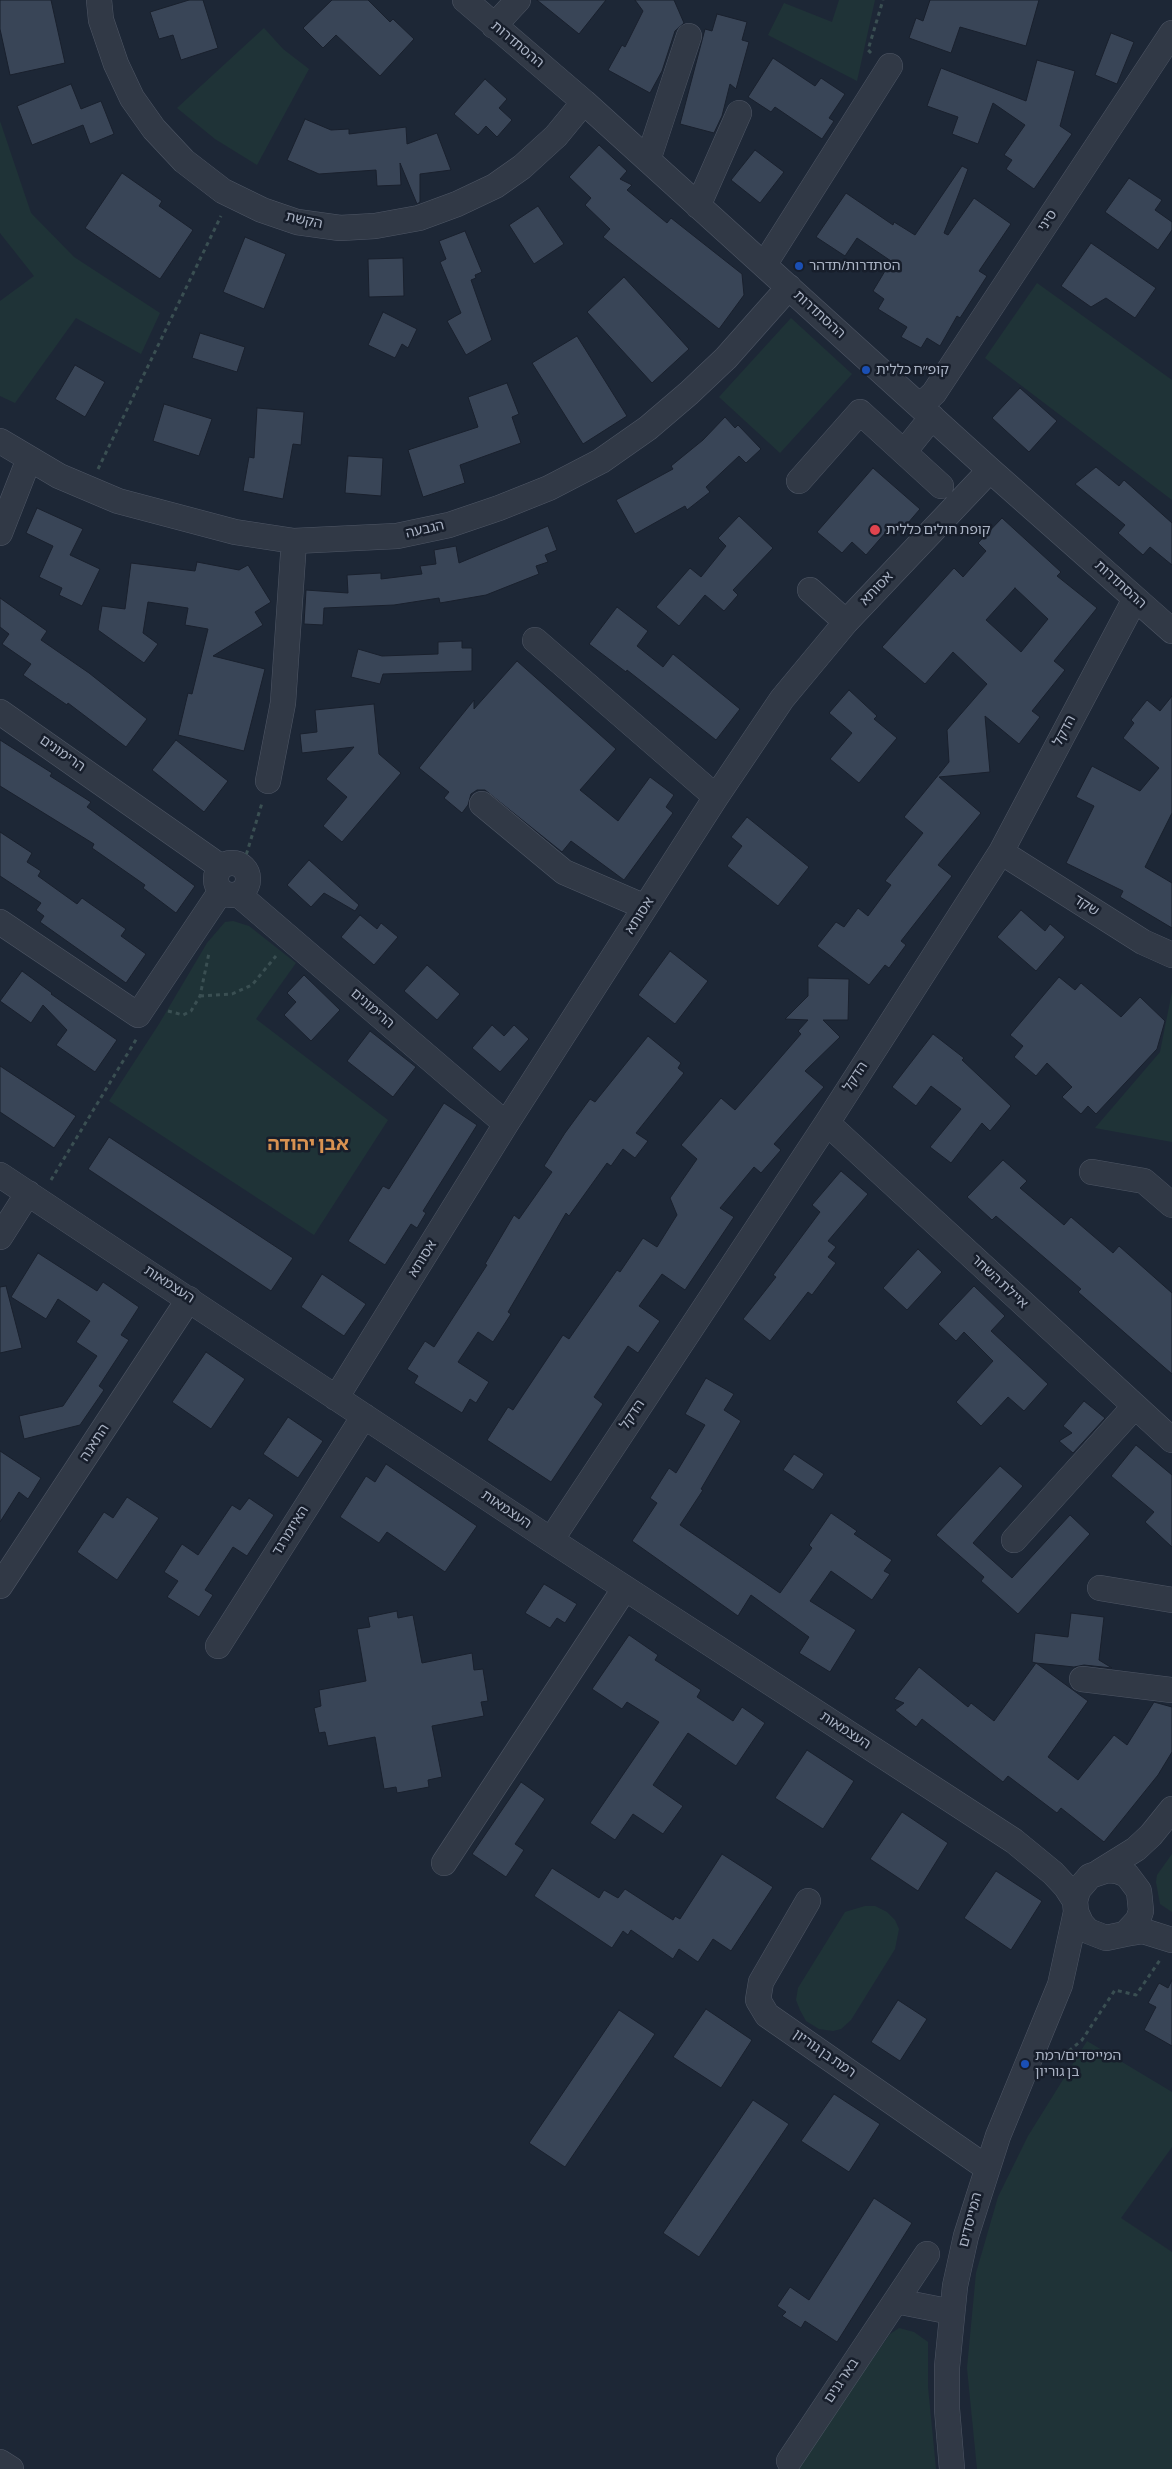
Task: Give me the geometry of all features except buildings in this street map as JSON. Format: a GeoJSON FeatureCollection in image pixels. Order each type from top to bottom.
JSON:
{"type":"FeatureCollection","features":[{"type":"Feature","properties":{"kind":"street","name":"הקשת"},"geometry":{"type":"LineString","coordinates":[[99,0],[101,20],[116,64],[132,98],[154,129],[184,162],[231,195],[262,210],[297,222],[340,228],[375,226],[419,218],[457,204],[495,186],[522,167],[556,136],[584,102]]}},
{"type":"Feature","properties":{"kind":"street","name":"ההסתדרות"},"geometry":{"type":"LineString","coordinates":[[465,0],[584,102],[990,470],[1172,631]]}},
{"type":"Feature","properties":{"kind":"street"},"geometry":{"type":"LineString","coordinates":[[494,26],[518,0]]}},
{"type":"Feature","properties":{"kind":"street","name":"סיני"},"geometry":{"type":"LineString","coordinates":[[904,452],[926,412],[934,392],[1172,33]]}},
{"type":"Feature","properties":{"kind":"street"},"geometry":{"type":"LineString","coordinates":[[648,160],[689,36]]}},
{"type":"Feature","properties":{"kind":"street"},"geometry":{"type":"LineString","coordinates":[[764,265],[890,66]]}},
{"type":"Feature","properties":{"kind":"street"},"geometry":{"type":"LineString","coordinates":[[698,206],[739,113]]}},
{"type":"Feature","properties":{"kind":"street","name":"הגבעה"},"geometry":{"type":"LineString","coordinates":[[0,441],[59,476],[118,500],[176,518],[235,532],[294,541],[397,536],[457,522],[499,508],[549,488],[601,460],[648,428],[726,358],[789,287]]}},
{"type":"Feature","properties":{"kind":"street"},"geometry":{"type":"LineString","coordinates":[[799,481],[860,412],[941,486]]}},
{"type":"Feature","properties":{"kind":"street"},"geometry":{"type":"LineString","coordinates":[[0,533],[29,459]]}},
{"type":"Feature","properties":{"kind":"street","name":"אסותא"},"geometry":{"type":"LineString","coordinates":[[336,1398],[506,1124],[716,797],[782,699],[846,622],[990,470]]}},
{"type":"Feature","properties":{"kind":"street"},"geometry":{"type":"LineString","coordinates":[[268,781],[283,703],[294,541]]}},
{"type":"Feature","properties":{"kind":"street"},"geometry":{"type":"LineString","coordinates":[[810,590],[846,622]]}},
{"type":"Feature","properties":{"kind":"street","name":"הדקל"},"geometry":{"type":"LineString","coordinates":[[551,1540],[826,1123],[1001,852],[1135,599]]}},
{"type":"Feature","properties":{"kind":"street"},"geometry":{"type":"LineString","coordinates":[[535,640],[716,797]]}},
{"type":"Feature","properties":{"kind":"street","name":"הרימונים"},"geometry":{"type":"LineString","coordinates":[[0,712],[231,880],[289,938],[506,1124]]}},
{"type":"Feature","properties":{"kind":"street"},"geometry":{"type":"LineString","coordinates":[[482,804],[564,872],[645,907]]}},
{"type":"Feature","properties":{"kind":"street","name":"שקד"},"geometry":{"type":"LineString","coordinates":[[1001,852],[1143,942],[1172,955]]}},
{"type":"Feature","properties":{"kind":"street"},"geometry":{"type":"LineString","coordinates":[[0,922],[138,1015],[231,880]]}},
{"type":"Feature","properties":{"kind":"street","name":"איילת השחר"},"geometry":{"type":"LineString","coordinates":[[826,1123],[1172,1440]]}},
{"type":"Feature","properties":{"kind":"street"},"geometry":{"type":"LineString","coordinates":[[1092,1172],[1144,1180],[1172,1205]]}},
{"type":"Feature","properties":{"kind":"street","name":"העצמאות"},"geometry":{"type":"LineString","coordinates":[[0,1175],[551,1540],[1014,1841],[1053,1873],[1076,1906]]}},
{"type":"Feature","properties":{"kind":"street"},"geometry":{"type":"LineString","coordinates":[[0,1237],[34,1197]]}},
{"type":"Feature","properties":{"kind":"street","name":"התאנה"},"geometry":{"type":"LineString","coordinates":[[0,1586],[189,1299]]}},
{"type":"Feature","properties":{"kind":"street"},"geometry":{"type":"LineString","coordinates":[[1014,1540],[1134,1406]]}},
{"type":"Feature","properties":{"kind":"street","name":"האיזמרגד"},"geometry":{"type":"LineString","coordinates":[[218,1646],[364,1416]]}},
{"type":"Feature","properties":{"kind":"street"},"geometry":{"type":"LineString","coordinates":[[444,1863],[625,1588]]}},
{"type":"Feature","properties":{"kind":"street"},"geometry":{"type":"LineString","coordinates":[[1100,1588],[1172,1600]]}},
{"type":"Feature","properties":{"kind":"street"},"geometry":{"type":"LineString","coordinates":[[1082,1679],[1172,1690]]}},
{"type":"Feature","properties":{"kind":"street"},"geometry":{"type":"LineString","coordinates":[[1169,1944],[1143,1931],[1115,1936],[1088,1931],[1081,1923],[1076,1906],[1078,1890],[1094,1874],[1136,1849],[1151,1835],[1172,1809]]}},
{"type":"Feature","properties":{"kind":"street"},"geometry":{"type":"LineString","coordinates":[[1115,1936],[1138,1920],[1139,1870],[1151,1835]]}},
{"type":"Feature","properties":{"kind":"street","name":"העצמאות"},"geometry":{"type":"LineString","coordinates":[[1014,1841],[1056,1862],[1094,1874]]}},
{"type":"Feature","properties":{"kind":"street"},"geometry":{"type":"LineString","coordinates":[[1094,1874],[1118,1872],[1126,1875],[1169,1944]]}},
{"type":"Feature","properties":{"kind":"street","name":"רמת בן גוריון"},"geometry":{"type":"LineString","coordinates":[[808,1901],[761,1982],[758,2000],[767,2015],[987,2168]]}},
{"type":"Feature","properties":{"kind":"street","name":"המייסדים"},"geometry":{"type":"LineString","coordinates":[[952,2469],[947,2409],[947,2367],[952,2312],[966,2236],[987,2168],[1060,1985],[1076,1906]]}},
{"type":"Feature","properties":{"kind":"street","name":"המייסדים"},"geometry":{"type":"LineString","coordinates":[[1060,1985],[1075,1964],[1115,1936]]}},
{"type":"Feature","properties":{"kind":"street","name":"באר גנים"},"geometry":{"type":"LineString","coordinates":[[789,2461],[927,2254]]}},
{"type":"Feature","properties":{"kind":"street"},"geometry":{"type":"LineString","coordinates":[[896,2301],[952,2312]]}},
{"type":"Feature","properties":{"kind":"street"},"geometry":{"type":"LineString","coordinates":[[0,2462],[11,2469]]}},
{"type":"Feature","properties":{"kind":"path"},"geometry":{"type":"LineString","coordinates":[[883,0],[868,50],[890,66]]}},
{"type":"Feature","properties":{"kind":"path"},"geometry":{"type":"LineString","coordinates":[[88,488],[231,195]]}},
{"type":"Feature","properties":{"kind":"path"},"geometry":{"type":"LineString","coordinates":[[231,880],[268,781]]}},
{"type":"Feature","properties":{"kind":"path"},"geometry":{"type":"LineString","coordinates":[[200,996],[232,994],[252,985],[289,938]]}},
{"type":"Feature","properties":{"kind":"path"},"geometry":{"type":"LineString","coordinates":[[34,1197],[138,1038],[138,1015]]}},
{"type":"Feature","properties":{"kind":"path"},"geometry":{"type":"LineString","coordinates":[[1027,2065],[1069,2051],[1082,2040],[1115,1990],[1136,1995],[1169,1944]]}},
{"type":"Feature","properties":{"kind":"green space"},"geometry":{"type":"Polygon","coordinates":[[[839,0],[875,0],[857,81],[768,35],[784,3],[832,22],[839,0]]]}},
{"type":"Feature","properties":{"kind":"green space"},"geometry":{"type":"Polygon","coordinates":[[[264,28],[283,49],[309,69],[257,165],[215,139],[177,108],[264,28]]]}},
{"type":"Feature","properties":{"kind":"green space"},"geometry":{"type":"Polygon","coordinates":[[[0,121],[31,213],[74,257],[160,313],[141,354],[76,318],[15,403],[0,396],[0,301],[34,276],[0,233],[0,121]]]}},
{"type":"Feature","properties":{"kind":"green space"},"geometry":{"type":"Polygon","coordinates":[[[1037,283],[1172,380],[1172,500],[985,358],[1037,283]]]}},
{"type":"Feature","properties":{"kind":"green space"},"geometry":{"type":"Polygon","coordinates":[[[791,318],[852,374],[780,453],[719,397],[791,318]]]}},
{"type":"Feature","properties":{"kind":"green space"},"geometry":{"type":"Polygon","coordinates":[[[233,921],[249,926],[296,963],[256,1019],[388,1120],[314,1235],[109,1101],[159,1024],[207,943],[225,922],[233,921]]]}},
{"type":"Feature","properties":{"kind":"green space"},"geometry":{"type":"Polygon","coordinates":[[[1172,992],[1172,1142],[1095,1128],[1160,1052],[1172,992]]]}},
{"type":"Feature","properties":{"kind":"green space"},"geometry":{"type":"Polygon","coordinates":[[[1172,1854],[1172,1912],[1160,1904],[1156,1882],[1157,1875],[1172,1854]]]}},
{"type":"Feature","properties":{"kind":"green space"},"geometry":{"type":"Polygon","coordinates":[[[865,1906],[875,1906],[887,1912],[895,1920],[899,1929],[895,1949],[851,2020],[841,2029],[833,2031],[819,2029],[806,2021],[800,2010],[796,2000],[798,1988],[845,1912],[865,1906]]]}},
{"type":"Feature","properties":{"kind":"green space"},"geometry":{"type":"Polygon","coordinates":[[[1087,2041],[1172,2092],[1172,2147],[1121,2218],[1172,2252],[1172,2469],[977,2469],[967,2368],[976,2273],[998,2197],[1028,2136],[1087,2041]]]}},
{"type":"Feature","properties":{"kind":"green space"},"geometry":{"type":"Polygon","coordinates":[[[899,2328],[914,2332],[928,2342],[928,2387],[936,2469],[795,2469],[890,2334],[899,2328]]]}},
{"type":"Feature","properties":{"kind":"place","name":"הסתדרות/תדהר"},"geometry":{"type":"Point","coordinates":[799,266]}},
{"type":"Feature","properties":{"kind":"place","name":"קופ״ח כללית"},"geometry":{"type":"Point","coordinates":[866,370]}},
{"type":"Feature","properties":{"kind":"place","name":"קופת חולים כללית"},"geometry":{"type":"Point","coordinates":[875,530]}},
{"type":"Feature","properties":{"kind":"place","name":"המייסדים/רמת בן גוריון"},"geometry":{"type":"Point","coordinates":[1025,2064]}},
{"type":"Feature","properties":{"kind":"district","name":"אבן יהודה"},"geometry":{"type":"Point","coordinates":[308,1145]}}]}
